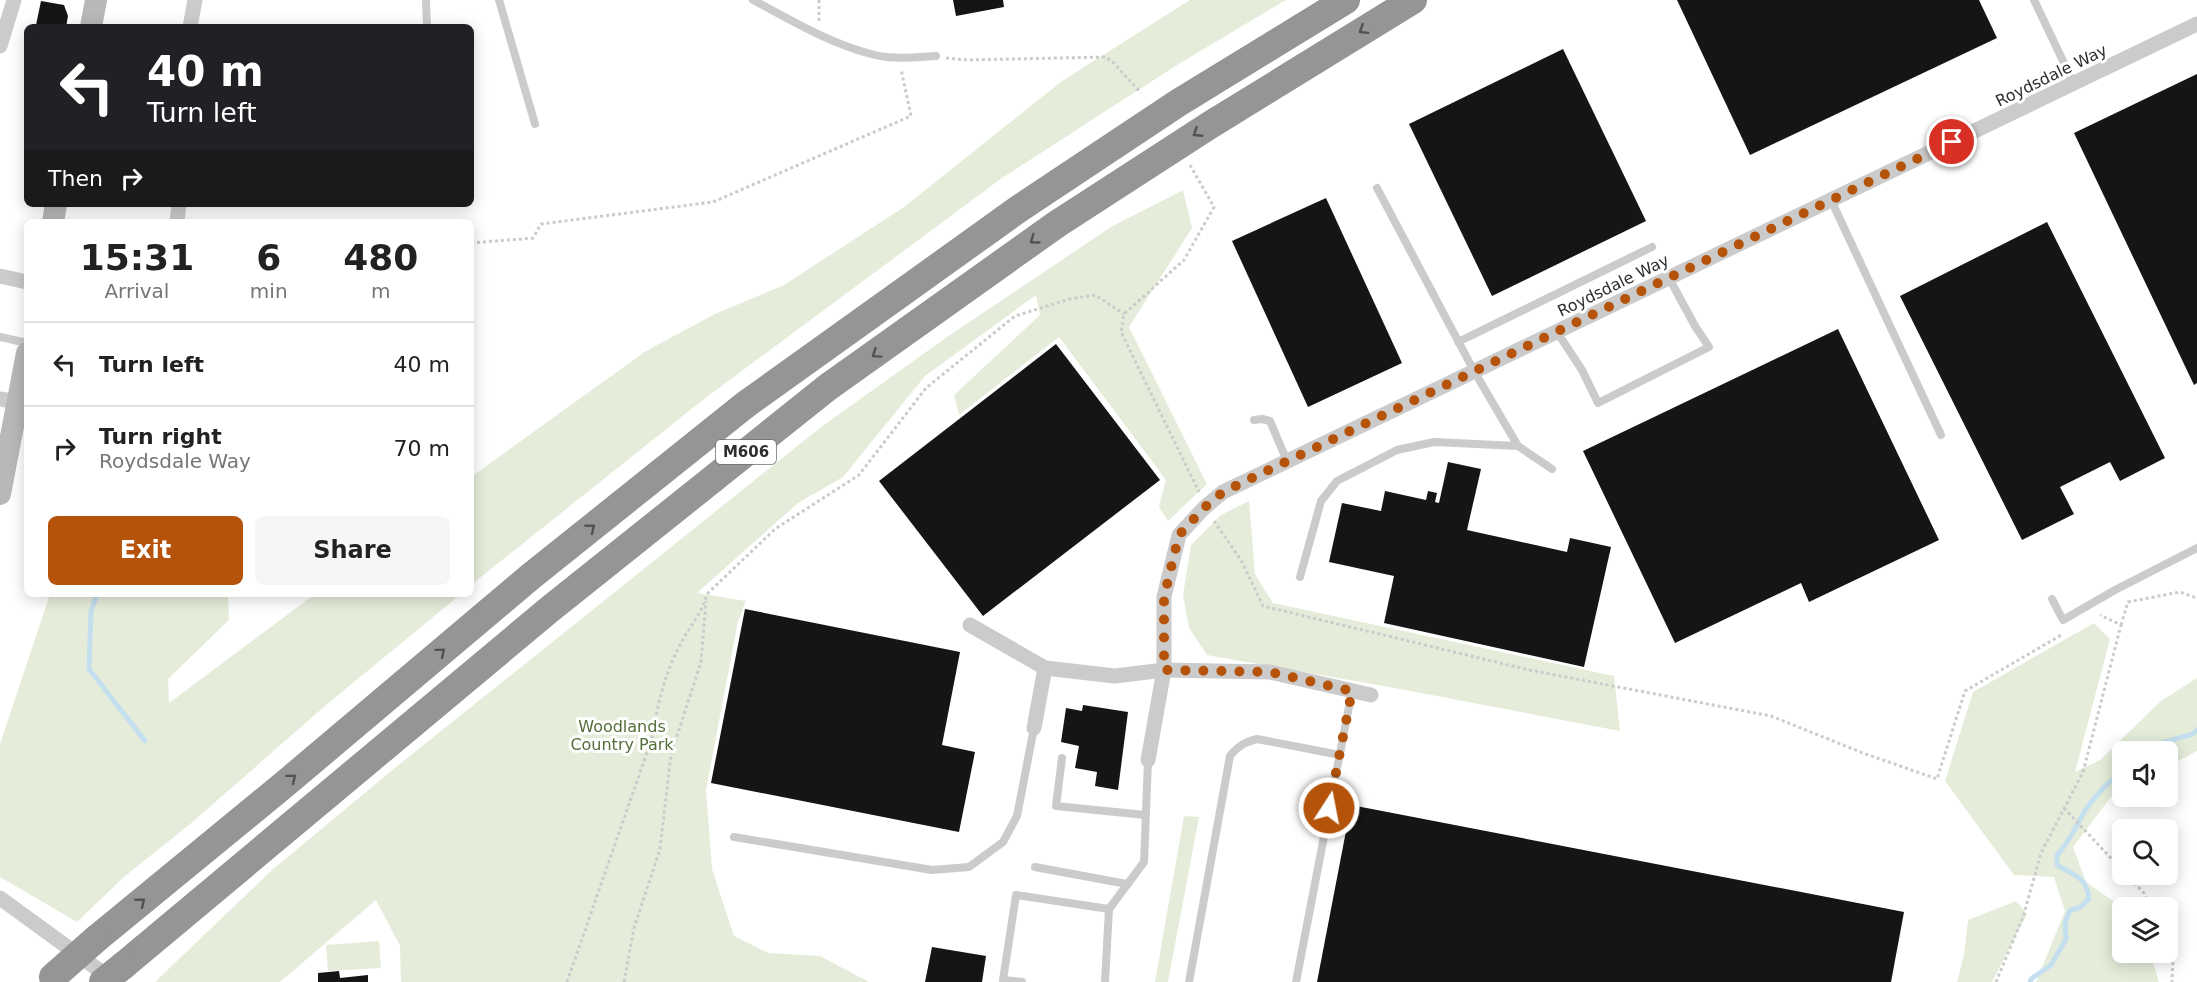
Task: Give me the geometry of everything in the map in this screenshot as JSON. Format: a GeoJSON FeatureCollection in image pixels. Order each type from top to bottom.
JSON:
{"type":"FeatureCollection","features":[{"type":"Feature","properties":{"kind":"highway","name":"M606"},"geometry":{"type":"LineString","coordinates":[[50,979],[530,577],[745,405],[1029,201],[1178,103],[1346,0]]}},
{"type":"Feature","properties":{"kind":"highway","name":"M606"},"geometry":{"type":"LineString","coordinates":[[114,976],[550,609],[828,387],[1057,224],[1220,119],[1413,0]]}},
{"type":"Feature","properties":{"kind":"street"},"geometry":{"type":"LineString","coordinates":[[0,46],[14,0]]}},
{"type":"Feature","properties":{"kind":"street"},"geometry":{"type":"LineString","coordinates":[[92,24],[96,0]]}},
{"type":"Feature","properties":{"kind":"street"},"geometry":{"type":"LineString","coordinates":[[191,24],[195,0]]}},
{"type":"Feature","properties":{"kind":"street","name":"Roydsdale Way"},"geometry":{"type":"LineString","coordinates":[[1148,760],[1164,670],[1164,597],[1179,535],[1204,508],[1223,492],[2197,24]]}},
{"type":"Feature","properties":{"kind":"street"},"geometry":{"type":"LineString","coordinates":[[0,276],[24,281]]}},
{"type":"Feature","properties":{"kind":"street"},"geometry":{"type":"LineString","coordinates":[[0,494],[9,400],[24,361]]}},
{"type":"Feature","properties":{"kind":"street"},"geometry":{"type":"LineString","coordinates":[[964,622],[1045,668],[1114,676],[1164,670],[1270,672],[1371,695]]}},
{"type":"Feature","properties":{"kind":"street"},"geometry":{"type":"LineString","coordinates":[[1034,728],[1045,668]]}},
{"type":"Feature","properties":{"kind":"street"},"geometry":{"type":"LineString","coordinates":[[0,898],[114,976]]}},
{"type":"Feature","properties":{"kind":"lane"},"geometry":{"type":"LineString","coordinates":[[426,0],[427,24]]}},
{"type":"Feature","properties":{"kind":"lane"},"geometry":{"type":"LineString","coordinates":[[499,0],[535,124]]}},
{"type":"Feature","properties":{"kind":"lane"},"geometry":{"type":"LineString","coordinates":[[753,0],[819,35],[872,55],[899,58],[936,57]]}},
{"type":"Feature","properties":{"kind":"lane"},"geometry":{"type":"LineString","coordinates":[[2034,0],[2074,84]]}},
{"type":"Feature","properties":{"kind":"lane"},"geometry":{"type":"LineString","coordinates":[[1377,188],[1458,342],[1518,446],[1552,469]]}},
{"type":"Feature","properties":{"kind":"lane"},"geometry":{"type":"LineString","coordinates":[[1831,200],[1941,435]]}},
{"type":"Feature","properties":{"kind":"lane"},"geometry":{"type":"LineString","coordinates":[[1458,342],[1652,247]]}},
{"type":"Feature","properties":{"kind":"lane"},"geometry":{"type":"LineString","coordinates":[[1557,332],[1582,370],[1598,403],[1710,347],[1695,326],[1669,278]]}},
{"type":"Feature","properties":{"kind":"lane"},"geometry":{"type":"LineString","coordinates":[[0,338],[24,342]]}},
{"type":"Feature","properties":{"kind":"lane"},"geometry":{"type":"LineString","coordinates":[[1254,420],[1270,421],[1287,461]]}},
{"type":"Feature","properties":{"kind":"lane"},"geometry":{"type":"LineString","coordinates":[[1300,577],[1321,501],[1337,481],[1397,450],[1434,442],[1518,446]]}},
{"type":"Feature","properties":{"kind":"lane"},"geometry":{"type":"LineString","coordinates":[[2052,599],[2063,620],[2115,590],[2197,548]]}},
{"type":"Feature","properties":{"kind":"lane"},"geometry":{"type":"LineString","coordinates":[[1296,982],[1352,691]]}},
{"type":"Feature","properties":{"kind":"lane"},"geometry":{"type":"LineString","coordinates":[[734,837],[932,870],[969,867],[1003,842],[1017,816],[1034,728]]}},
{"type":"Feature","properties":{"kind":"lane"},"geometry":{"type":"LineString","coordinates":[[1189,982],[1230,756],[1237,747],[1245,742],[1257,740],[1340,755]]}},
{"type":"Feature","properties":{"kind":"lane"},"geometry":{"type":"LineString","coordinates":[[1062,758],[1056,806],[1146,815]]}},
{"type":"Feature","properties":{"kind":"lane"},"geometry":{"type":"LineString","coordinates":[[1105,982],[1109,909],[1144,862],[1148,760]]}},
{"type":"Feature","properties":{"kind":"lane"},"geometry":{"type":"LineString","coordinates":[[1035,867],[1127,884]]}},
{"type":"Feature","properties":{"kind":"lane"},"geometry":{"type":"LineString","coordinates":[[1022,982],[1003,980],[1016,895],[1109,909]]}},
{"type":"Feature","properties":{"kind":"path"},"geometry":{"type":"LineString","coordinates":[[819,0],[819,35]]}},
{"type":"Feature","properties":{"kind":"path"},"geometry":{"type":"LineString","coordinates":[[936,57],[966,60],[1105,57],[1112,60],[1141,93]]}},
{"type":"Feature","properties":{"kind":"path"},"geometry":{"type":"LineString","coordinates":[[474,243],[533,238],[541,224],[713,202],[910,116],[899,58]]}},
{"type":"Feature","properties":{"kind":"path"},"geometry":{"type":"LineString","coordinates":[[1190,165],[1214,207],[1184,260],[1124,314],[1121,332],[1198,490],[1204,508],[1241,560],[1263,606],[1529,670],[1771,716],[1863,753],[1937,779],[1965,691],[2071,629]]}},
{"type":"Feature","properties":{"kind":"path"},"geometry":{"type":"LineString","coordinates":[[567,982],[652,738],[656,714],[671,662],[681,641],[703,608],[707,594],[775,529],[859,475],[926,388],[1015,316],[1070,298],[1095,295],[1124,314]]}},
{"type":"Feature","properties":{"kind":"path"},"geometry":{"type":"LineString","coordinates":[[1996,982],[2023,917],[2041,853],[2083,772],[2128,602],[2180,592],[2197,598]]}},
{"type":"Feature","properties":{"kind":"path"},"geometry":{"type":"LineString","coordinates":[[624,982],[634,928],[660,849],[671,754],[701,662],[707,594]]}},
{"type":"Feature","properties":{"kind":"path"},"geometry":{"type":"LineString","coordinates":[[2098,614],[2121,625]]}},
{"type":"Feature","properties":{"kind":"path"},"geometry":{"type":"LineString","coordinates":[[2064,808],[2112,859]]}},
{"type":"Feature","properties":{"kind":"path"},"geometry":{"type":"LineString","coordinates":[[2136,885],[2146,897]]}},
{"type":"Feature","properties":{"kind":"path"},"geometry":{"type":"LineString","coordinates":[[2172,982],[2173,963]]}},
{"type":"Feature","properties":{"kind":"green space"},"geometry":{"type":"Polygon","coordinates":[[[1190,0],[1286,0],[1177,65],[1002,178],[704,399],[474,583],[474,475],[646,351],[715,314],[784,285],[904,207],[1062,81],[1190,0]]]}},
{"type":"Feature","properties":{"kind":"green space","name":"Woodlands Country Park"},"geometry":{"type":"Polygon","coordinates":[[[1183,190],[1192,228],[1129,327],[1207,484],[1168,521],[1159,507],[1166,480],[1059,337],[959,415],[954,395],[1040,315],[1036,295],[925,376],[843,477],[798,503],[697,593],[746,601],[738,621],[706,790],[712,869],[734,936],[768,953],[820,956],[869,982],[401,982],[400,946],[376,900],[280,982],[155,982],[272,870],[401,763],[821,427],[947,337],[1111,227],[1183,190]]]}},
{"type":"Feature","properties":{"kind":"green space"},"geometry":{"type":"Polygon","coordinates":[[[1249,501],[1255,574],[1273,603],[1614,676],[1620,731],[1207,655],[1189,628],[1183,595],[1191,545],[1221,515],[1249,501]]]}},
{"type":"Feature","properties":{"kind":"green space"},"geometry":{"type":"Polygon","coordinates":[[[49,597],[228,597],[229,620],[168,679],[169,703],[311,597],[457,597],[325,706],[189,825],[125,876],[77,922],[0,877],[0,744],[49,597]]]}},
{"type":"Feature","properties":{"kind":"green space"},"geometry":{"type":"Polygon","coordinates":[[[2094,623],[2110,639],[2075,772],[2100,760],[2112,748],[2112,796],[2073,847],[2086,882],[2112,900],[2112,963],[2153,963],[2159,982],[2036,982],[2065,911],[2054,877],[2014,875],[1945,781],[1973,692],[2094,623]]]}},
{"type":"Feature","properties":{"kind":"green space"},"geometry":{"type":"Polygon","coordinates":[[[2197,678],[2197,751],[2178,761],[2178,741],[2120,741],[2161,701],[2197,678]]]}},
{"type":"Feature","properties":{"kind":"green space"},"geometry":{"type":"Polygon","coordinates":[[[1184,816],[1199,817],[1168,982],[1155,982],[1184,816]]]}},
{"type":"Feature","properties":{"kind":"green space"},"geometry":{"type":"Polygon","coordinates":[[[2016,901],[2027,914],[1992,982],[1957,982],[1964,955],[1968,920],[2016,901]]]}},
{"type":"Feature","properties":{"kind":"green space"},"geometry":{"type":"Polygon","coordinates":[[[379,941],[381,968],[328,971],[326,945],[379,941]]]}},
{"type":"Feature","properties":{"kind":"building"},"geometry":{"type":"Polygon","coordinates":[[[953,0],[1003,0],[1004,7],[956,16],[953,0]]]}},
{"type":"Feature","properties":{"kind":"building"},"geometry":{"type":"Polygon","coordinates":[[[1677,0],[1979,0],[1997,38],[1750,155],[1677,0]]]}},
{"type":"Feature","properties":{"kind":"building"},"geometry":{"type":"Polygon","coordinates":[[[41,1],[64,5],[68,16],[67,24],[36,24],[41,1]]]}},
{"type":"Feature","properties":{"kind":"building"},"geometry":{"type":"Polygon","coordinates":[[[1563,49],[1646,221],[1492,296],[1409,124],[1563,49]]]}},
{"type":"Feature","properties":{"kind":"building"},"geometry":{"type":"Polygon","coordinates":[[[2197,74],[2197,383],[2194,385],[2074,133],[2197,74]]]}},
{"type":"Feature","properties":{"kind":"building"},"geometry":{"type":"Polygon","coordinates":[[[1326,198],[1402,363],[1308,407],[1232,241],[1326,198]]]}},
{"type":"Feature","properties":{"kind":"building"},"geometry":{"type":"Polygon","coordinates":[[[2047,222],[2165,458],[2120,481],[2110,462],[2060,487],[2074,514],[2022,540],[1900,296],[2047,222]]]}},
{"type":"Feature","properties":{"kind":"building"},"geometry":{"type":"Polygon","coordinates":[[[1838,329],[1939,540],[1809,602],[1801,583],[1675,643],[1583,451],[1838,329]]]}},
{"type":"Feature","properties":{"kind":"building"},"geometry":{"type":"Polygon","coordinates":[[[1056,344],[1160,480],[983,616],[879,481],[1056,344]]]}},
{"type":"Feature","properties":{"kind":"building"},"geometry":{"type":"Polygon","coordinates":[[[1448,462],[1481,469],[1467,530],[1567,552],[1570,538],[1611,547],[1584,667],[1384,623],[1394,576],[1329,562],[1342,503],[1381,511],[1385,491],[1426,500],[1428,491],[1437,493],[1435,502],[1439,503],[1448,462]]]}},
{"type":"Feature","properties":{"kind":"building"},"geometry":{"type":"Polygon","coordinates":[[[745,609],[960,652],[942,745],[975,752],[959,832],[711,783],[745,609]]]}},
{"type":"Feature","properties":{"kind":"building"},"geometry":{"type":"Polygon","coordinates":[[[1083,705],[1128,712],[1118,790],[1095,786],[1097,772],[1075,768],[1079,746],[1061,742],[1066,708],[1082,711],[1083,705]]]}},
{"type":"Feature","properties":{"kind":"building"},"geometry":{"type":"Polygon","coordinates":[[[1351,805],[1904,912],[1891,982],[1317,982],[1351,805]]]}},
{"type":"Feature","properties":{"kind":"building"},"geometry":{"type":"Polygon","coordinates":[[[932,947],[986,956],[982,982],[925,982],[932,947]]]}},
{"type":"Feature","properties":{"kind":"building"},"geometry":{"type":"Polygon","coordinates":[[[339,971],[340,978],[368,975],[368,982],[318,982],[318,973],[339,971]]]}},
{"type":"Feature","properties":{"kind":"waterway"},"geometry":{"type":"LineString","coordinates":[[96,597],[91,611],[89,669],[145,741]]}},
{"type":"Feature","properties":{"kind":"waterway"},"geometry":{"type":"LineString","coordinates":[[2168,741],[2193,734],[2197,730]]}},
{"type":"Feature","properties":{"kind":"waterway"},"geometry":{"type":"LineString","coordinates":[[2030,982],[2051,965],[2066,939],[2065,923],[2070,910],[2079,908],[2089,899],[2088,891],[2082,881],[2057,865],[2057,855],[2069,840],[2091,803],[2112,781]]}},
{"type":"Feature","properties":{"kind":"route"},"geometry":{"type":"LineString","coordinates":[[1329,808],[1352,691],[1270,672],[1164,670],[1164,597],[1179,535],[1204,508],[1223,492],[1952,142]]}}]}
